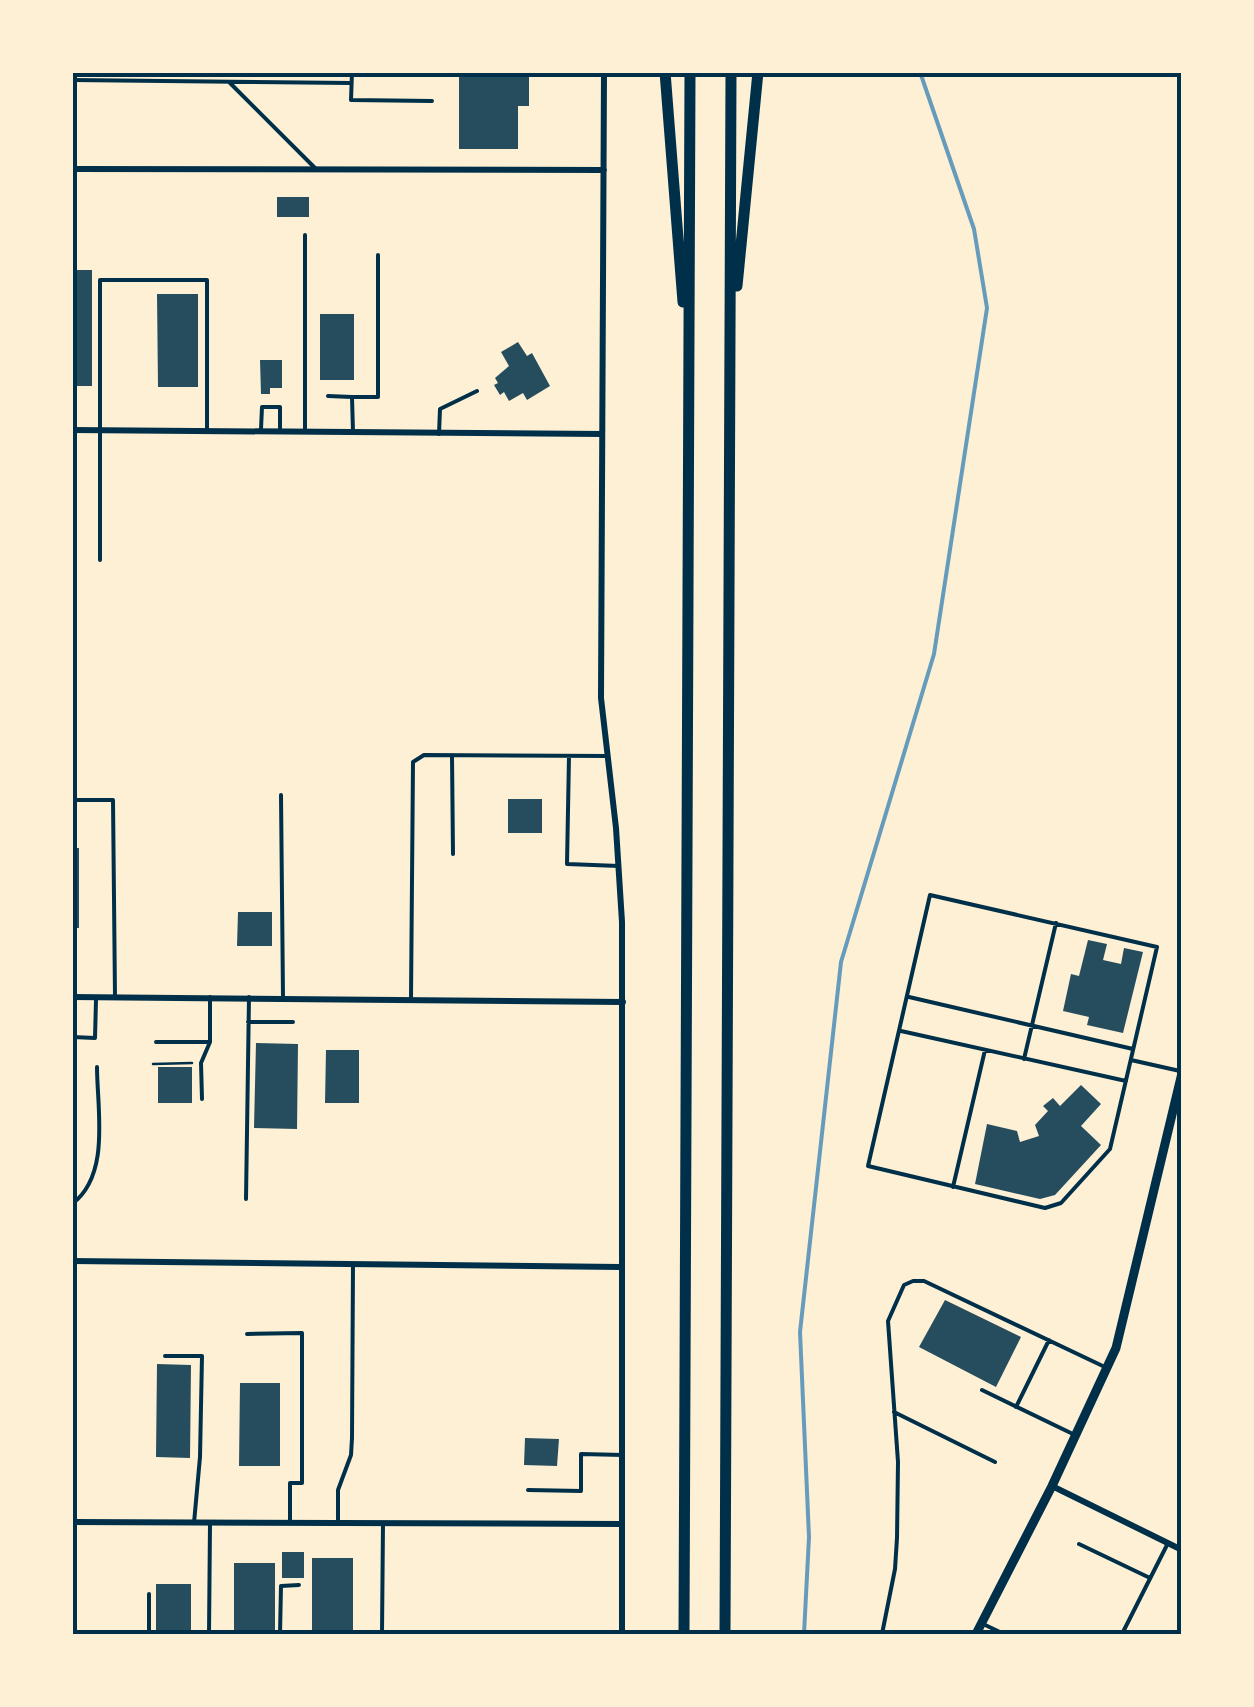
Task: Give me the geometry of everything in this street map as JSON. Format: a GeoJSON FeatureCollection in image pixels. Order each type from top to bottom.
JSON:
{"type":"FeatureCollection","features":[{"type":"Feature","properties":{"kind":"highway"},"geometry":{"type":"LineString","coordinates":[[665,72],[689,386]]}},
{"type":"Feature","properties":{"kind":"highway"},"geometry":{"type":"LineString","coordinates":[[684,1634],[690,72]]}},
{"type":"Feature","properties":{"kind":"highway"},"geometry":{"type":"LineString","coordinates":[[724,1634],[731,72]]}},
{"type":"Feature","properties":{"kind":"highway"},"geometry":{"type":"LineString","coordinates":[[730,355],[758,72]]}},
{"type":"Feature","properties":{"kind":"street"},"geometry":{"type":"LineString","coordinates":[[604,72],[601,698],[619,866],[623,1002],[622,1634]]}},
{"type":"Feature","properties":{"kind":"street"},"geometry":{"type":"LineString","coordinates":[[72,169],[604,170]]}},
{"type":"Feature","properties":{"kind":"street"},"geometry":{"type":"LineString","coordinates":[[72,430],[602,434]]}},
{"type":"Feature","properties":{"kind":"street"},"geometry":{"type":"LineString","coordinates":[[72,997],[623,1002]]}},
{"type":"Feature","properties":{"kind":"street"},"geometry":{"type":"LineString","coordinates":[[976,1634],[1052,1486],[1116,1348],[1182,1072]]}},
{"type":"Feature","properties":{"kind":"street"},"geometry":{"type":"LineString","coordinates":[[72,1261],[620,1267]]}},
{"type":"Feature","properties":{"kind":"street"},"geometry":{"type":"LineString","coordinates":[[1052,1486],[1182,1550]]}},
{"type":"Feature","properties":{"kind":"street"},"geometry":{"type":"LineString","coordinates":[[72,1522],[622,1524]]}},
{"type":"Feature","properties":{"kind":"lane"},"geometry":{"type":"LineString","coordinates":[[139,72],[139,81]]}},
{"type":"Feature","properties":{"kind":"lane"},"geometry":{"type":"LineString","coordinates":[[352,72],[352,100],[432,101]]}},
{"type":"Feature","properties":{"kind":"lane"},"geometry":{"type":"LineString","coordinates":[[72,80],[352,83]]}},
{"type":"Feature","properties":{"kind":"lane"},"geometry":{"type":"LineString","coordinates":[[229,82],[315,168]]}},
{"type":"Feature","properties":{"kind":"lane"},"geometry":{"type":"LineString","coordinates":[[305,235],[305,432]]}},
{"type":"Feature","properties":{"kind":"lane"},"geometry":{"type":"LineString","coordinates":[[328,396],[378,397],[378,256]]}},
{"type":"Feature","properties":{"kind":"lane"},"geometry":{"type":"LineString","coordinates":[[100,560],[100,280],[207,280],[207,431]]}},
{"type":"Feature","properties":{"kind":"lane"},"geometry":{"type":"LineString","coordinates":[[440,434],[440,409],[477,391]]}},
{"type":"Feature","properties":{"kind":"lane"},"geometry":{"type":"LineString","coordinates":[[352,396],[353,432]]}},
{"type":"Feature","properties":{"kind":"lane"},"geometry":{"type":"LineString","coordinates":[[261,432],[262,407],[280,407],[280,432]]}},
{"type":"Feature","properties":{"kind":"lane"},"geometry":{"type":"LineString","coordinates":[[452,756],[453,854]]}},
{"type":"Feature","properties":{"kind":"lane"},"geometry":{"type":"LineString","coordinates":[[569,756],[567,864],[619,866]]}},
{"type":"Feature","properties":{"kind":"lane"},"geometry":{"type":"LineString","coordinates":[[410,998],[411,772],[418,758],[608,756]]}},
{"type":"Feature","properties":{"kind":"lane"},"geometry":{"type":"LineString","coordinates":[[281,795],[283,998]]}},
{"type":"Feature","properties":{"kind":"lane"},"geometry":{"type":"LineString","coordinates":[[72,800],[114,800],[115,997]]}},
{"type":"Feature","properties":{"kind":"lane"},"geometry":{"type":"LineString","coordinates":[[930,895],[1056,923],[1157,946],[1110,1149],[1061,1203],[1045,1208],[868,1166],[930,895]]}},
{"type":"Feature","properties":{"kind":"lane"},"geometry":{"type":"LineString","coordinates":[[1024,1059],[1056,923]]}},
{"type":"Feature","properties":{"kind":"lane"},"geometry":{"type":"LineString","coordinates":[[72,1038],[95,1038],[96,997]]}},
{"type":"Feature","properties":{"kind":"lane"},"geometry":{"type":"LineString","coordinates":[[907,997],[1133,1049]]}},
{"type":"Feature","properties":{"kind":"lane"},"geometry":{"type":"LineString","coordinates":[[202,1099],[201,1064],[210,1042],[210,998]]}},
{"type":"Feature","properties":{"kind":"lane"},"geometry":{"type":"LineString","coordinates":[[246,1199],[249,998]]}},
{"type":"Feature","properties":{"kind":"lane"},"geometry":{"type":"LineString","coordinates":[[248,1022],[293,1022]]}},
{"type":"Feature","properties":{"kind":"lane"},"geometry":{"type":"LineString","coordinates":[[899,1030],[1126,1081]]}},
{"type":"Feature","properties":{"kind":"lane"},"geometry":{"type":"LineString","coordinates":[[156,1042],[210,1042]]}},
{"type":"Feature","properties":{"kind":"lane"},"geometry":{"type":"LineString","coordinates":[[954,1187],[985,1050]]}},
{"type":"Feature","properties":{"kind":"lane"},"geometry":{"type":"LineString","coordinates":[[1130,1060],[1182,1072]]}},
{"type":"Feature","properties":{"kind":"lane"},"geometry":{"type":"LineString","coordinates":[[72,1204],[94,1176],[97,1066]]}},
{"type":"Feature","properties":{"kind":"lane"},"geometry":{"type":"LineString","coordinates":[[338,1523],[338,1490],[352,1438],[354,1262]]}},
{"type":"Feature","properties":{"kind":"lane"},"geometry":{"type":"LineString","coordinates":[[882,1634],[898,1538],[888,1321],[904,1285],[913,1280],[924,1281],[1107,1368]]}},
{"type":"Feature","properties":{"kind":"lane"},"geometry":{"type":"LineString","coordinates":[[247,1334],[302,1334],[302,1484],[290,1483],[290,1523]]}},
{"type":"Feature","properties":{"kind":"lane"},"geometry":{"type":"LineString","coordinates":[[1016,1407],[1048,1340]]}},
{"type":"Feature","properties":{"kind":"lane"},"geometry":{"type":"LineString","coordinates":[[165,1356],[202,1356],[194,1523]]}},
{"type":"Feature","properties":{"kind":"lane"},"geometry":{"type":"LineString","coordinates":[[982,1390],[1075,1435]]}},
{"type":"Feature","properties":{"kind":"lane"},"geometry":{"type":"LineString","coordinates":[[894,1412],[995,1462]]}},
{"type":"Feature","properties":{"kind":"lane"},"geometry":{"type":"LineString","coordinates":[[528,1490],[581,1492],[582,1454],[623,1455]]}},
{"type":"Feature","properties":{"kind":"lane"},"geometry":{"type":"LineString","coordinates":[[210,1523],[210,1634]]}},
{"type":"Feature","properties":{"kind":"lane"},"geometry":{"type":"LineString","coordinates":[[382,1634],[383,1523]]}},
{"type":"Feature","properties":{"kind":"lane"},"geometry":{"type":"LineString","coordinates":[[1122,1634],[1168,1543]]}},
{"type":"Feature","properties":{"kind":"lane"},"geometry":{"type":"LineString","coordinates":[[1079,1544],[1150,1578]]}},
{"type":"Feature","properties":{"kind":"lane"},"geometry":{"type":"LineString","coordinates":[[280,1634],[280,1586],[299,1586]]}},
{"type":"Feature","properties":{"kind":"lane"},"geometry":{"type":"LineString","coordinates":[[149,1594],[149,1634]]}},
{"type":"Feature","properties":{"kind":"lane"},"geometry":{"type":"LineString","coordinates":[[982,1623],[1004,1634]]}},
{"type":"Feature","properties":{"kind":"path"},"geometry":{"type":"LineString","coordinates":[[165,1042],[166,1064]]}},
{"type":"Feature","properties":{"kind":"path"},"geometry":{"type":"LineString","coordinates":[[153,1064],[201,1064]]}},
{"type":"Feature","properties":{"kind":"building"},"geometry":{"type":"Polygon","coordinates":[[[459,72],[529,72],[529,106],[518,106],[518,149],[459,149],[459,72]]]}},
{"type":"Feature","properties":{"kind":"building"},"geometry":{"type":"Polygon","coordinates":[[[277,197],[309,197],[309,217],[277,217],[277,197]]]}},
{"type":"Feature","properties":{"kind":"building"},"geometry":{"type":"Polygon","coordinates":[[[72,270],[92,270],[92,386],[72,386],[72,270]]]}},
{"type":"Feature","properties":{"kind":"building"},"geometry":{"type":"Polygon","coordinates":[[[157,294],[198,294],[198,387],[158,387],[157,294]]]}},
{"type":"Feature","properties":{"kind":"building"},"geometry":{"type":"Polygon","coordinates":[[[320,314],[354,314],[354,380],[320,380],[320,314]]]}},
{"type":"Feature","properties":{"kind":"building"},"geometry":{"type":"Polygon","coordinates":[[[518,342],[527,356],[532,353],[550,386],[527,400],[523,393],[509,401],[504,392],[500,395],[495,378],[509,366],[501,352],[518,342]]]}},
{"type":"Feature","properties":{"kind":"building"},"geometry":{"type":"Polygon","coordinates":[[[260,360],[282,360],[282,388],[270,388],[270,394],[261,394],[260,360]]]}},
{"type":"Feature","properties":{"kind":"building"},"geometry":{"type":"Polygon","coordinates":[[[508,799],[542,799],[542,833],[508,833],[508,799]]]}},
{"type":"Feature","properties":{"kind":"building"},"geometry":{"type":"Polygon","coordinates":[[[72,848],[79,848],[79,928],[72,928],[72,848]]]}},
{"type":"Feature","properties":{"kind":"building"},"geometry":{"type":"Polygon","coordinates":[[[238,912],[272,912],[272,946],[237,946],[238,912]]]}},
{"type":"Feature","properties":{"kind":"building"},"geometry":{"type":"Polygon","coordinates":[[[1088,940],[1107,944],[1103,960],[1121,964],[1124,948],[1143,952],[1123,1033],[1087,1025],[1089,1017],[1063,1011],[1071,974],[1079,976],[1088,940]]]}},
{"type":"Feature","properties":{"kind":"building"},"geometry":{"type":"Polygon","coordinates":[[[256,1043],[298,1044],[297,1129],[254,1128],[256,1043]]]}},
{"type":"Feature","properties":{"kind":"building"},"geometry":{"type":"Polygon","coordinates":[[[326,1050],[359,1050],[359,1103],[325,1103],[326,1050]]]}},
{"type":"Feature","properties":{"kind":"building"},"geometry":{"type":"Polygon","coordinates":[[[158,1067],[192,1067],[192,1103],[158,1103],[158,1067]]]}},
{"type":"Feature","properties":{"kind":"building"},"geometry":{"type":"Polygon","coordinates":[[[1081,1085],[1101,1104],[1081,1126],[1101,1145],[1055,1195],[1040,1199],[975,1184],[987,1124],[1017,1131],[1020,1142],[1039,1136],[1035,1125],[1048,1111],[1043,1106],[1053,1098],[1060,1106],[1081,1085]]]}},
{"type":"Feature","properties":{"kind":"building"},"geometry":{"type":"Polygon","coordinates":[[[945,1300],[1021,1337],[996,1387],[919,1347],[945,1300]]]}},
{"type":"Feature","properties":{"kind":"building"},"geometry":{"type":"Polygon","coordinates":[[[157,1364],[191,1365],[190,1458],[156,1457],[157,1364]]]}},
{"type":"Feature","properties":{"kind":"building"},"geometry":{"type":"Polygon","coordinates":[[[240,1383],[280,1383],[280,1466],[239,1466],[240,1383]]]}},
{"type":"Feature","properties":{"kind":"building"},"geometry":{"type":"Polygon","coordinates":[[[525,1438],[559,1439],[557,1466],[524,1465],[525,1438]]]}},
{"type":"Feature","properties":{"kind":"building"},"geometry":{"type":"Polygon","coordinates":[[[282,1552],[304,1552],[304,1578],[282,1578],[282,1552]]]}},
{"type":"Feature","properties":{"kind":"building"},"geometry":{"type":"Polygon","coordinates":[[[312,1558],[353,1558],[353,1634],[312,1634],[312,1558]]]}},
{"type":"Feature","properties":{"kind":"building"},"geometry":{"type":"Polygon","coordinates":[[[234,1563],[275,1563],[275,1634],[234,1634],[234,1563]]]}},
{"type":"Feature","properties":{"kind":"building"},"geometry":{"type":"Polygon","coordinates":[[[156,1584],[191,1584],[191,1634],[156,1634],[156,1584]]]}},
{"type":"Feature","properties":{"kind":"waterway"},"geometry":{"type":"LineString","coordinates":[[804,1634],[809,1537],[800,1332],[841,962],[934,654],[987,308],[974,229],[920,72]]}}]}
